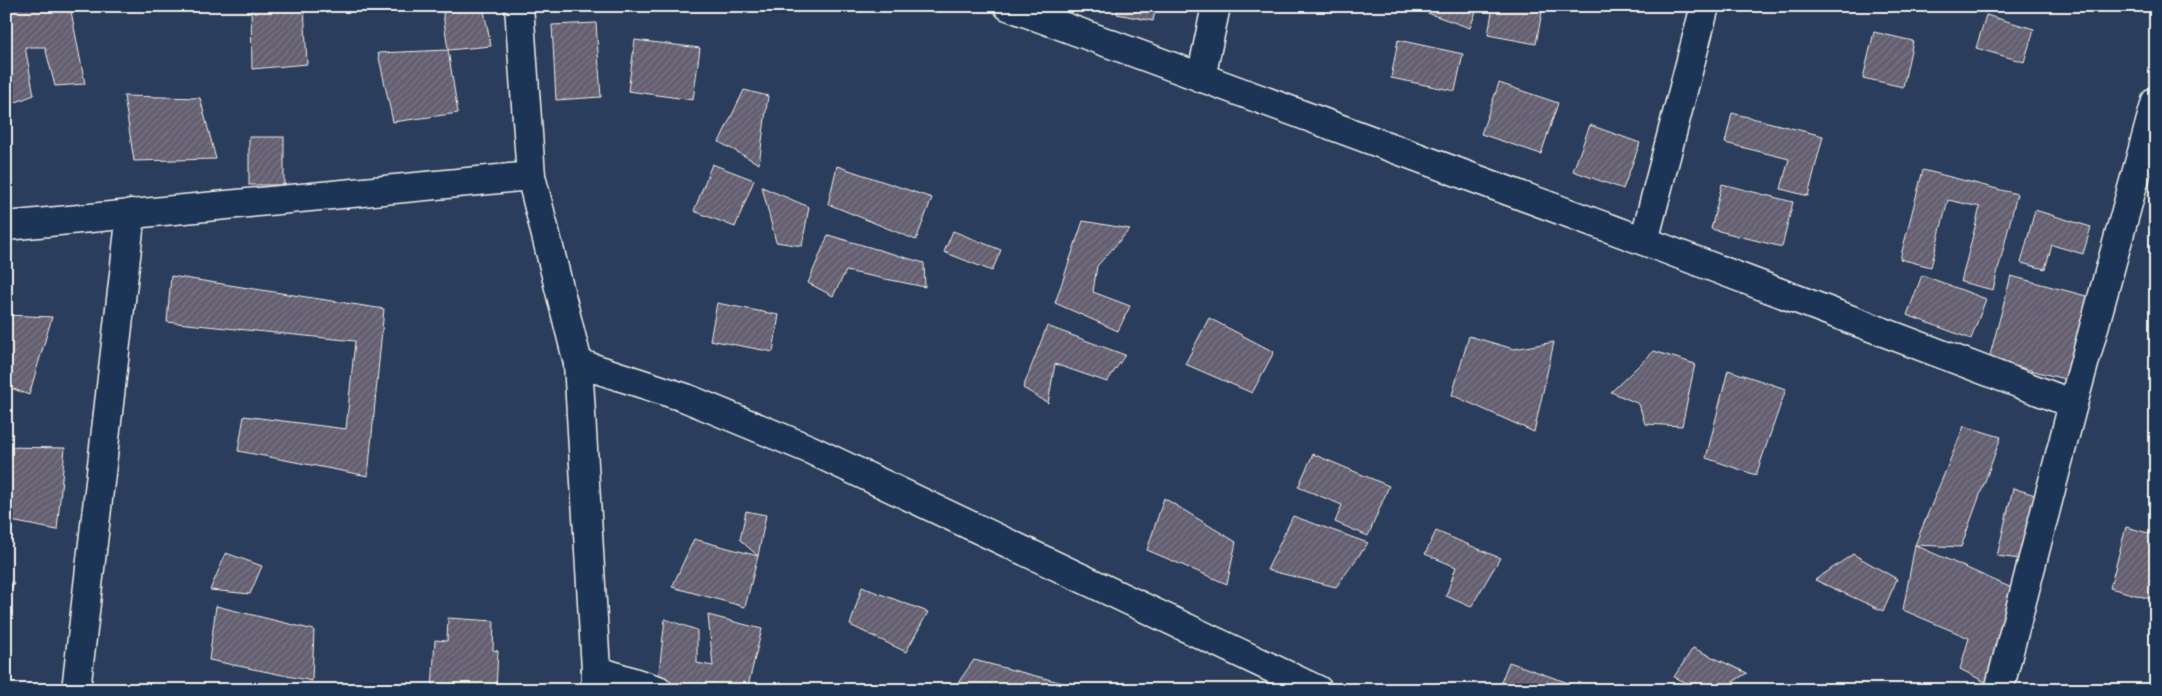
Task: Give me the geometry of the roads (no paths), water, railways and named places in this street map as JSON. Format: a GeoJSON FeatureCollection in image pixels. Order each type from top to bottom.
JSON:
{"type":"FeatureCollection","features":[{"type":"Feature","properties":{"kind":"street"},"geometry":{"type":"LineString","coordinates":[[519,6],[530,176],[578,363],[596,680],[658,690]]}},
{"type":"Feature","properties":{"kind":"street"},"geometry":{"type":"LineString","coordinates":[[1008,6],[1644,241],[2073,404]]}},
{"type":"Feature","properties":{"kind":"street"},"geometry":{"type":"LineString","coordinates":[[1201,78],[1216,6]]}},
{"type":"Feature","properties":{"kind":"street"},"geometry":{"type":"LineString","coordinates":[[1644,241],[1705,6]]}},
{"type":"Feature","properties":{"kind":"street"},"geometry":{"type":"LineString","coordinates":[[1999,690],[2073,404],[2156,101]]}},
{"type":"Feature","properties":{"kind":"street"},"geometry":{"type":"LineString","coordinates":[[6,226],[530,176]]}},
{"type":"Feature","properties":{"kind":"street"},"geometry":{"type":"LineString","coordinates":[[76,690],[130,213]]}},
{"type":"Feature","properties":{"kind":"street"},"geometry":{"type":"LineString","coordinates":[[578,363],[686,398],[809,449],[1318,690]]}}]}
